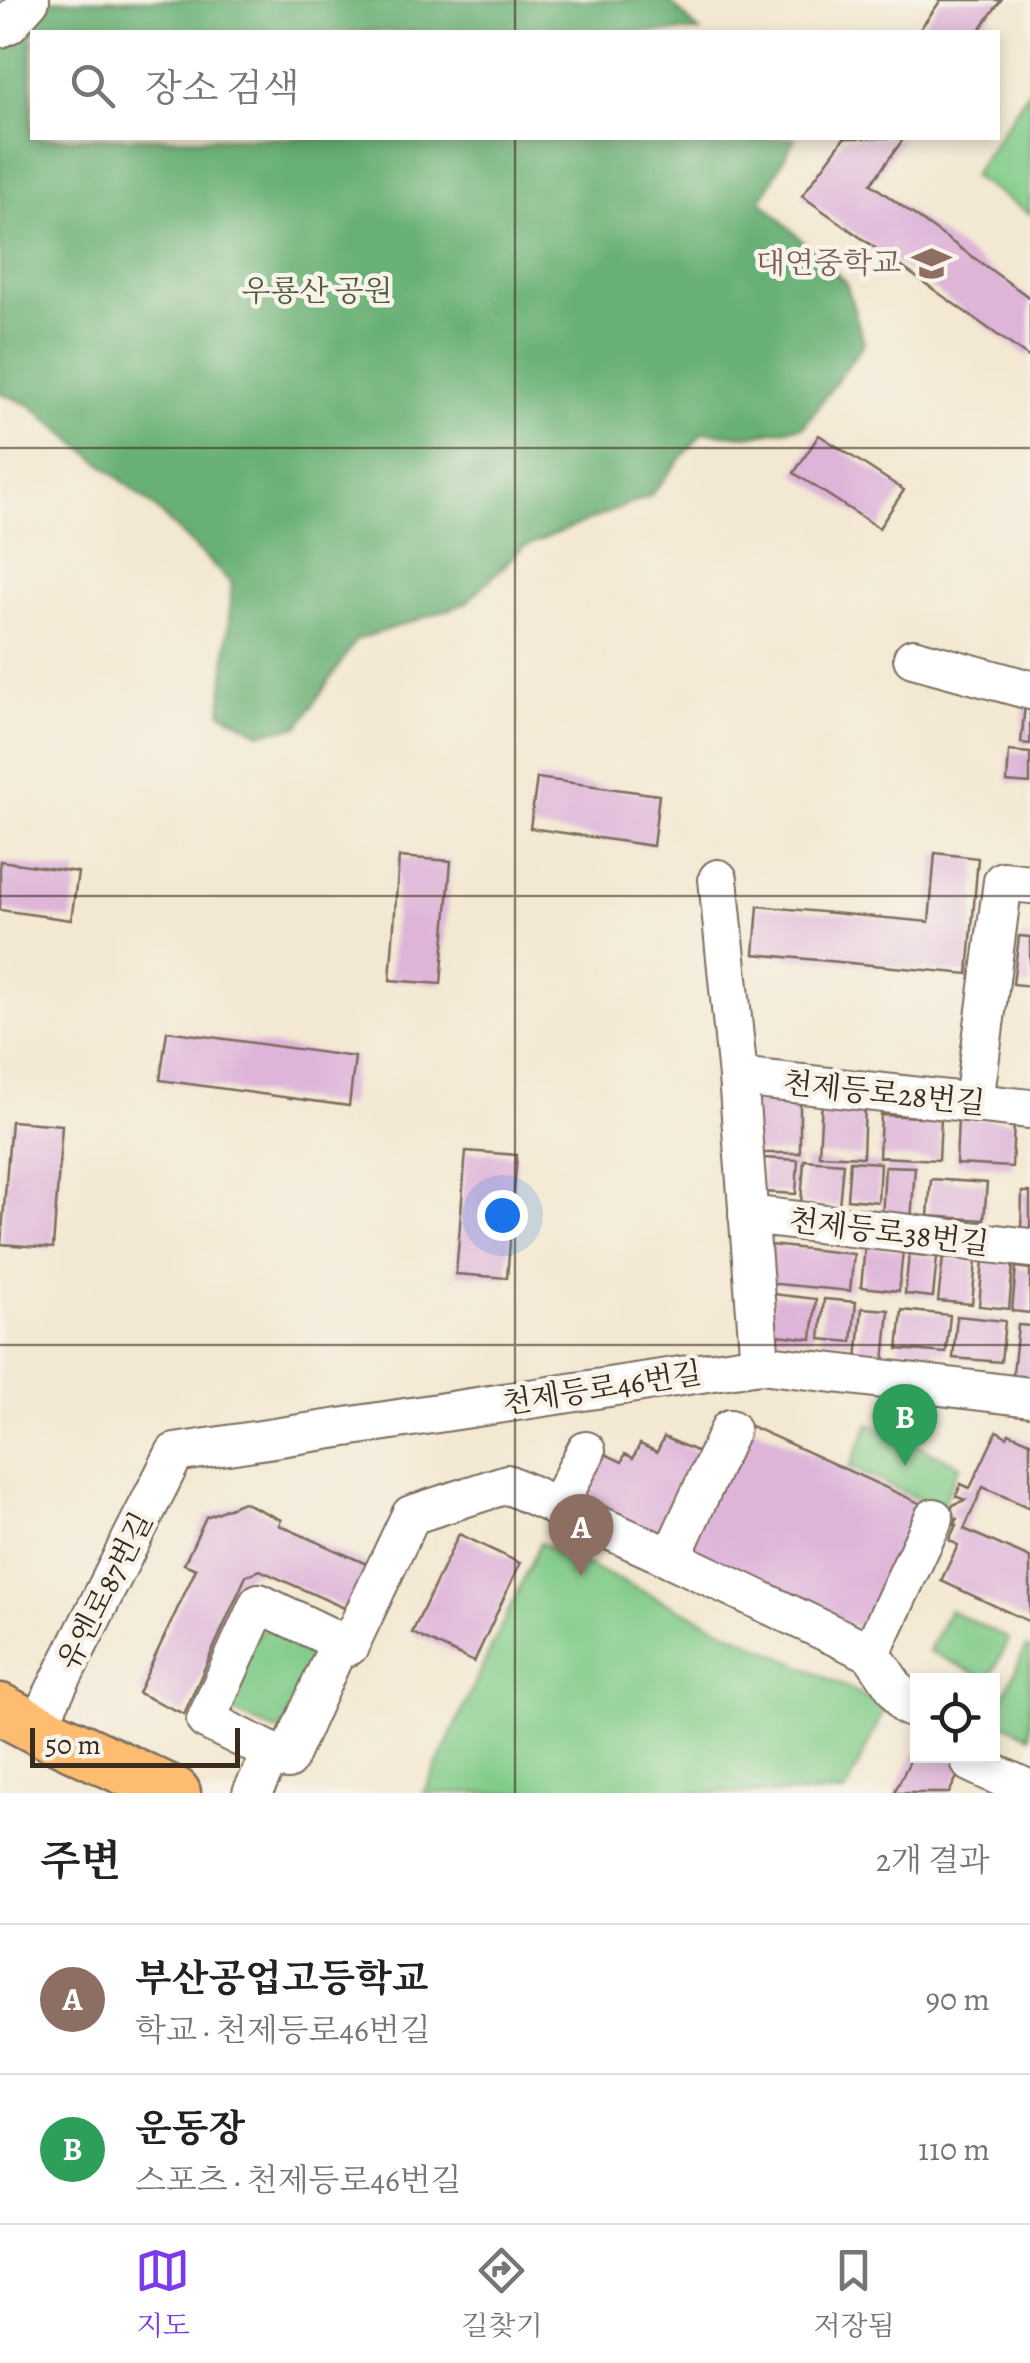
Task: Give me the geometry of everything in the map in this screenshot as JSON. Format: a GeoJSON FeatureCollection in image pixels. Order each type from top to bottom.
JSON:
{"type":"FeatureCollection","features":[{"type":"Feature","properties":{"kind":"main road"},"geometry":{"type":"LineString","coordinates":[[18,1719],[175,1793]]}},
{"type":"Feature","properties":{"kind":"street"},"geometry":{"type":"LineString","coordinates":[[0,28],[9,24],[30,0]]}},
{"type":"Feature","properties":{"kind":"street"},"geometry":{"type":"LineString","coordinates":[[913,658],[1030,690]]}},
{"type":"Feature","properties":{"kind":"street"},"geometry":{"type":"LineString","coordinates":[[718,879],[760,1364]]}},
{"type":"Feature","properties":{"kind":"street"},"geometry":{"type":"LineString","coordinates":[[974,1102],[1003,881],[1030,884]]}},
{"type":"Feature","properties":{"kind":"street","name":"천제등로28번길"},"geometry":{"type":"LineString","coordinates":[[738,1077],[1030,1109]]}},
{"type":"Feature","properties":{"kind":"street","name":"천제등로38번길"},"geometry":{"type":"LineString","coordinates":[[748,1216],[1030,1248]]}},
{"type":"Feature","properties":{"kind":"street","name":"천제등로46번길"},"geometry":{"type":"LineString","coordinates":[[175,1454],[760,1364],[1030,1397]]}},
{"type":"Feature","properties":{"kind":"street"},"geometry":{"type":"LineString","coordinates":[[670,1558],[730,1429]]}},
{"type":"Feature","properties":{"kind":"street"},"geometry":{"type":"LineString","coordinates":[[557,1508],[586,1452]]}},
{"type":"Feature","properties":{"kind":"street","name":"유엔로87번길"},"geometry":{"type":"LineString","coordinates":[[18,1719],[175,1454]]}},
{"type":"Feature","properties":{"kind":"street"},"geometry":{"type":"LineString","coordinates":[[340,1642],[287,1760],[206,1720],[260,1603],[349,1646],[411,1515],[508,1484],[870,1652],[910,1707]]}},
{"type":"Feature","properties":{"kind":"street"},"geometry":{"type":"LineString","coordinates":[[870,1652],[934,1518]]}},
{"type":"Feature","properties":{"kind":"street"},"geometry":{"type":"LineString","coordinates":[[252,1793],[272,1753]]}},
{"type":"Feature","properties":{"kind":"street"},"geometry":{"type":"LineString","coordinates":[[968,1770],[1030,1790]]}},
{"type":"Feature","properties":{"kind":"green space","name":"우룡산 공원"},"geometry":{"type":"Polygon","coordinates":[[[0,0],[668,0],[698,30],[30,30],[30,140],[794,140],[761,201],[846,283],[864,343],[804,426],[747,436],[703,432],[650,496],[523,547],[465,604],[356,640],[299,726],[260,733],[221,712],[232,584],[153,506],[30,405],[0,393],[0,0]]]}},
{"type":"Feature","properties":{"kind":"green space"},"geometry":{"type":"Polygon","coordinates":[[[1030,89],[1030,214],[972,176],[996,140],[1000,140],[1000,134],[1030,89]]]}},
{"type":"Feature","properties":{"kind":"green space"},"geometry":{"type":"Polygon","coordinates":[[[869,1424],[960,1465],[940,1509],[850,1467],[869,1424]]]}},
{"type":"Feature","properties":{"kind":"green space"},"geometry":{"type":"Polygon","coordinates":[[[540,1543],[886,1706],[845,1793],[424,1793],[540,1543]]]}},
{"type":"Feature","properties":{"kind":"green space"},"geometry":{"type":"Polygon","coordinates":[[[949,1610],[1009,1639],[992,1673],[975,1673],[929,1651],[949,1610]]]}},
{"type":"Feature","properties":{"kind":"green space"},"geometry":{"type":"Polygon","coordinates":[[[275,1626],[310,1642],[316,1664],[291,1722],[276,1731],[233,1712],[226,1695],[257,1633],[275,1626]]]}},
{"type":"Feature","properties":{"kind":"green space"},"geometry":{"type":"Polygon","coordinates":[[[1026,1647],[1030,1649],[1030,1736],[1000,1722],[1000,1704],[1026,1647]]]}},
{"type":"Feature","properties":{"kind":"building"},"geometry":{"type":"Polygon","coordinates":[[[941,0],[1001,0],[979,30],[919,30],[941,0]]]}},
{"type":"Feature","properties":{"kind":"building"},"geometry":{"type":"Polygon","coordinates":[[[843,140],[903,140],[871,184],[1030,298],[1030,358],[802,196],[843,140]]]}},
{"type":"Feature","properties":{"kind":"building"},"geometry":{"type":"Polygon","coordinates":[[[819,435],[904,490],[879,528],[794,473],[819,435]]]}},
{"type":"Feature","properties":{"kind":"building"},"geometry":{"type":"Polygon","coordinates":[[[1025,705],[1030,706],[1030,744],[1021,743],[1025,705]]]}},
{"type":"Feature","properties":{"kind":"building"},"geometry":{"type":"Polygon","coordinates":[[[1009,751],[1030,753],[1030,784],[1007,782],[1009,751]]]}},
{"type":"Feature","properties":{"kind":"building"},"geometry":{"type":"Polygon","coordinates":[[[537,778],[659,795],[653,846],[530,828],[537,778]]]}},
{"type":"Feature","properties":{"kind":"building"},"geometry":{"type":"Polygon","coordinates":[[[935,853],[978,858],[968,974],[754,954],[758,906],[929,922],[935,853]]]}},
{"type":"Feature","properties":{"kind":"building"},"geometry":{"type":"Polygon","coordinates":[[[399,857],[451,861],[441,984],[390,980],[399,857]]]}},
{"type":"Feature","properties":{"kind":"building"},"geometry":{"type":"Polygon","coordinates":[[[0,861],[78,872],[71,920],[0,910],[0,861]]]}},
{"type":"Feature","properties":{"kind":"building"},"geometry":{"type":"Polygon","coordinates":[[[1019,936],[1030,937],[1030,986],[1013,984],[1019,936]]]}},
{"type":"Feature","properties":{"kind":"building"},"geometry":{"type":"Polygon","coordinates":[[[167,1031],[355,1057],[349,1106],[160,1080],[167,1031]]]}},
{"type":"Feature","properties":{"kind":"building"},"geometry":{"type":"Polygon","coordinates":[[[753,1088],[800,1088],[800,1153],[753,1153],[753,1088]]]}},
{"type":"Feature","properties":{"kind":"building"},"geometry":{"type":"Polygon","coordinates":[[[822,1100],[865,1103],[863,1157],[819,1155],[822,1100]]]}},
{"type":"Feature","properties":{"kind":"building"},"geometry":{"type":"Polygon","coordinates":[[[881,1115],[941,1118],[939,1160],[879,1157],[881,1115]]]}},
{"type":"Feature","properties":{"kind":"building"},"geometry":{"type":"Polygon","coordinates":[[[958,1118],[1014,1121],[1012,1167],[956,1164],[958,1118]]]}},
{"type":"Feature","properties":{"kind":"building"},"geometry":{"type":"Polygon","coordinates":[[[11,1121],[62,1125],[53,1248],[1,1244],[11,1121]]]}},
{"type":"Feature","properties":{"kind":"building"},"geometry":{"type":"Polygon","coordinates":[[[466,1151],[517,1155],[507,1278],[456,1274],[466,1151]]]}},
{"type":"Feature","properties":{"kind":"building"},"geometry":{"type":"Polygon","coordinates":[[[763,1158],[798,1160],[796,1194],[762,1192],[763,1158]]]}},
{"type":"Feature","properties":{"kind":"building"},"geometry":{"type":"Polygon","coordinates":[[[804,1160],[843,1163],[839,1207],[801,1204],[804,1160]]]}},
{"type":"Feature","properties":{"kind":"building"},"geometry":{"type":"Polygon","coordinates":[[[850,1161],[880,1163],[878,1202],[847,1199],[850,1161]]]}},
{"type":"Feature","properties":{"kind":"building"},"geometry":{"type":"Polygon","coordinates":[[[885,1166],[915,1167],[911,1221],[882,1219],[885,1166]]]}},
{"type":"Feature","properties":{"kind":"building"},"geometry":{"type":"Polygon","coordinates":[[[931,1179],[987,1183],[984,1220],[928,1216],[931,1179]]]}},
{"type":"Feature","properties":{"kind":"building"},"geometry":{"type":"Polygon","coordinates":[[[1022,1192],[1030,1192],[1030,1233],[1021,1232],[1022,1192]]]}},
{"type":"Feature","properties":{"kind":"building"},"geometry":{"type":"Polygon","coordinates":[[[770,1245],[854,1254],[850,1291],[766,1283],[770,1245]]]}},
{"type":"Feature","properties":{"kind":"building"},"geometry":{"type":"Polygon","coordinates":[[[865,1246],[903,1250],[899,1291],[861,1287],[865,1246]]]}},
{"type":"Feature","properties":{"kind":"building"},"geometry":{"type":"Polygon","coordinates":[[[909,1254],[937,1257],[933,1297],[905,1294],[909,1254]]]}},
{"type":"Feature","properties":{"kind":"building"},"geometry":{"type":"Polygon","coordinates":[[[943,1257],[976,1261],[972,1304],[938,1301],[943,1257]]]}},
{"type":"Feature","properties":{"kind":"building"},"geometry":{"type":"Polygon","coordinates":[[[983,1261],[1013,1264],[1009,1309],[979,1306],[983,1261]]]}},
{"type":"Feature","properties":{"kind":"building"},"geometry":{"type":"Polygon","coordinates":[[[1016,1267],[1030,1269],[1030,1313],[1012,1311],[1016,1267]]]}},
{"type":"Feature","properties":{"kind":"building"},"geometry":{"type":"Polygon","coordinates":[[[773,1294],[816,1299],[812,1339],[769,1334],[773,1294]]]}},
{"type":"Feature","properties":{"kind":"building"},"geometry":{"type":"Polygon","coordinates":[[[824,1299],[856,1302],[852,1342],[820,1339],[824,1299]]]}},
{"type":"Feature","properties":{"kind":"building"},"geometry":{"type":"Polygon","coordinates":[[[862,1308],[889,1310],[884,1362],[857,1360],[862,1308]]]}},
{"type":"Feature","properties":{"kind":"building"},"geometry":{"type":"Polygon","coordinates":[[[902,1310],[950,1315],[946,1353],[898,1349],[902,1310]]]}},
{"type":"Feature","properties":{"kind":"building"},"geometry":{"type":"Polygon","coordinates":[[[957,1316],[1005,1321],[1001,1362],[953,1358],[957,1316]]]}},
{"type":"Feature","properties":{"kind":"building"},"geometry":{"type":"Polygon","coordinates":[[[1018,1325],[1030,1326],[1030,1385],[1012,1383],[1018,1325]]]}},
{"type":"Feature","properties":{"kind":"building"},"geometry":{"type":"Polygon","coordinates":[[[744,1423],[924,1505],[867,1632],[687,1551],[744,1423]]]}},
{"type":"Feature","properties":{"kind":"building"},"geometry":{"type":"Polygon","coordinates":[[[997,1431],[1030,1442],[1030,1508],[983,1487],[964,1529],[1030,1558],[1030,1622],[941,1581],[958,1545],[949,1540],[957,1519],[949,1515],[953,1505],[965,1500],[956,1496],[961,1484],[970,1488],[997,1431]]]}},
{"type":"Feature","properties":{"kind":"building"},"geometry":{"type":"Polygon","coordinates":[[[664,1437],[705,1455],[665,1544],[578,1503],[601,1452],[622,1462],[625,1454],[633,1458],[640,1444],[657,1452],[664,1437]]]}},
{"type":"Feature","properties":{"kind":"building"},"geometry":{"type":"Polygon","coordinates":[[[243,1502],[281,1520],[279,1525],[371,1566],[351,1611],[260,1570],[246,1576],[184,1714],[138,1693],[196,1569],[184,1564],[206,1517],[243,1502]]]}},
{"type":"Feature","properties":{"kind":"building"},"geometry":{"type":"Polygon","coordinates":[[[459,1534],[520,1563],[474,1662],[412,1633],[459,1534]]]}},
{"type":"Feature","properties":{"kind":"building"},"geometry":{"type":"Polygon","coordinates":[[[910,1761],[964,1763],[949,1793],[894,1793],[910,1761]]]}},
{"type":"Feature","properties":{"kind":"place","name":"대연중학교"},"geometry":{"type":"Point","coordinates":[931,263]}},
{"type":"Feature","properties":{"kind":"place","name":"운동장"},"geometry":{"type":"Point","coordinates":[905,1466]}},
{"type":"Feature","properties":{"kind":"place","name":"부산공업고등학교"},"geometry":{"type":"Point","coordinates":[581,1576]}}]}
